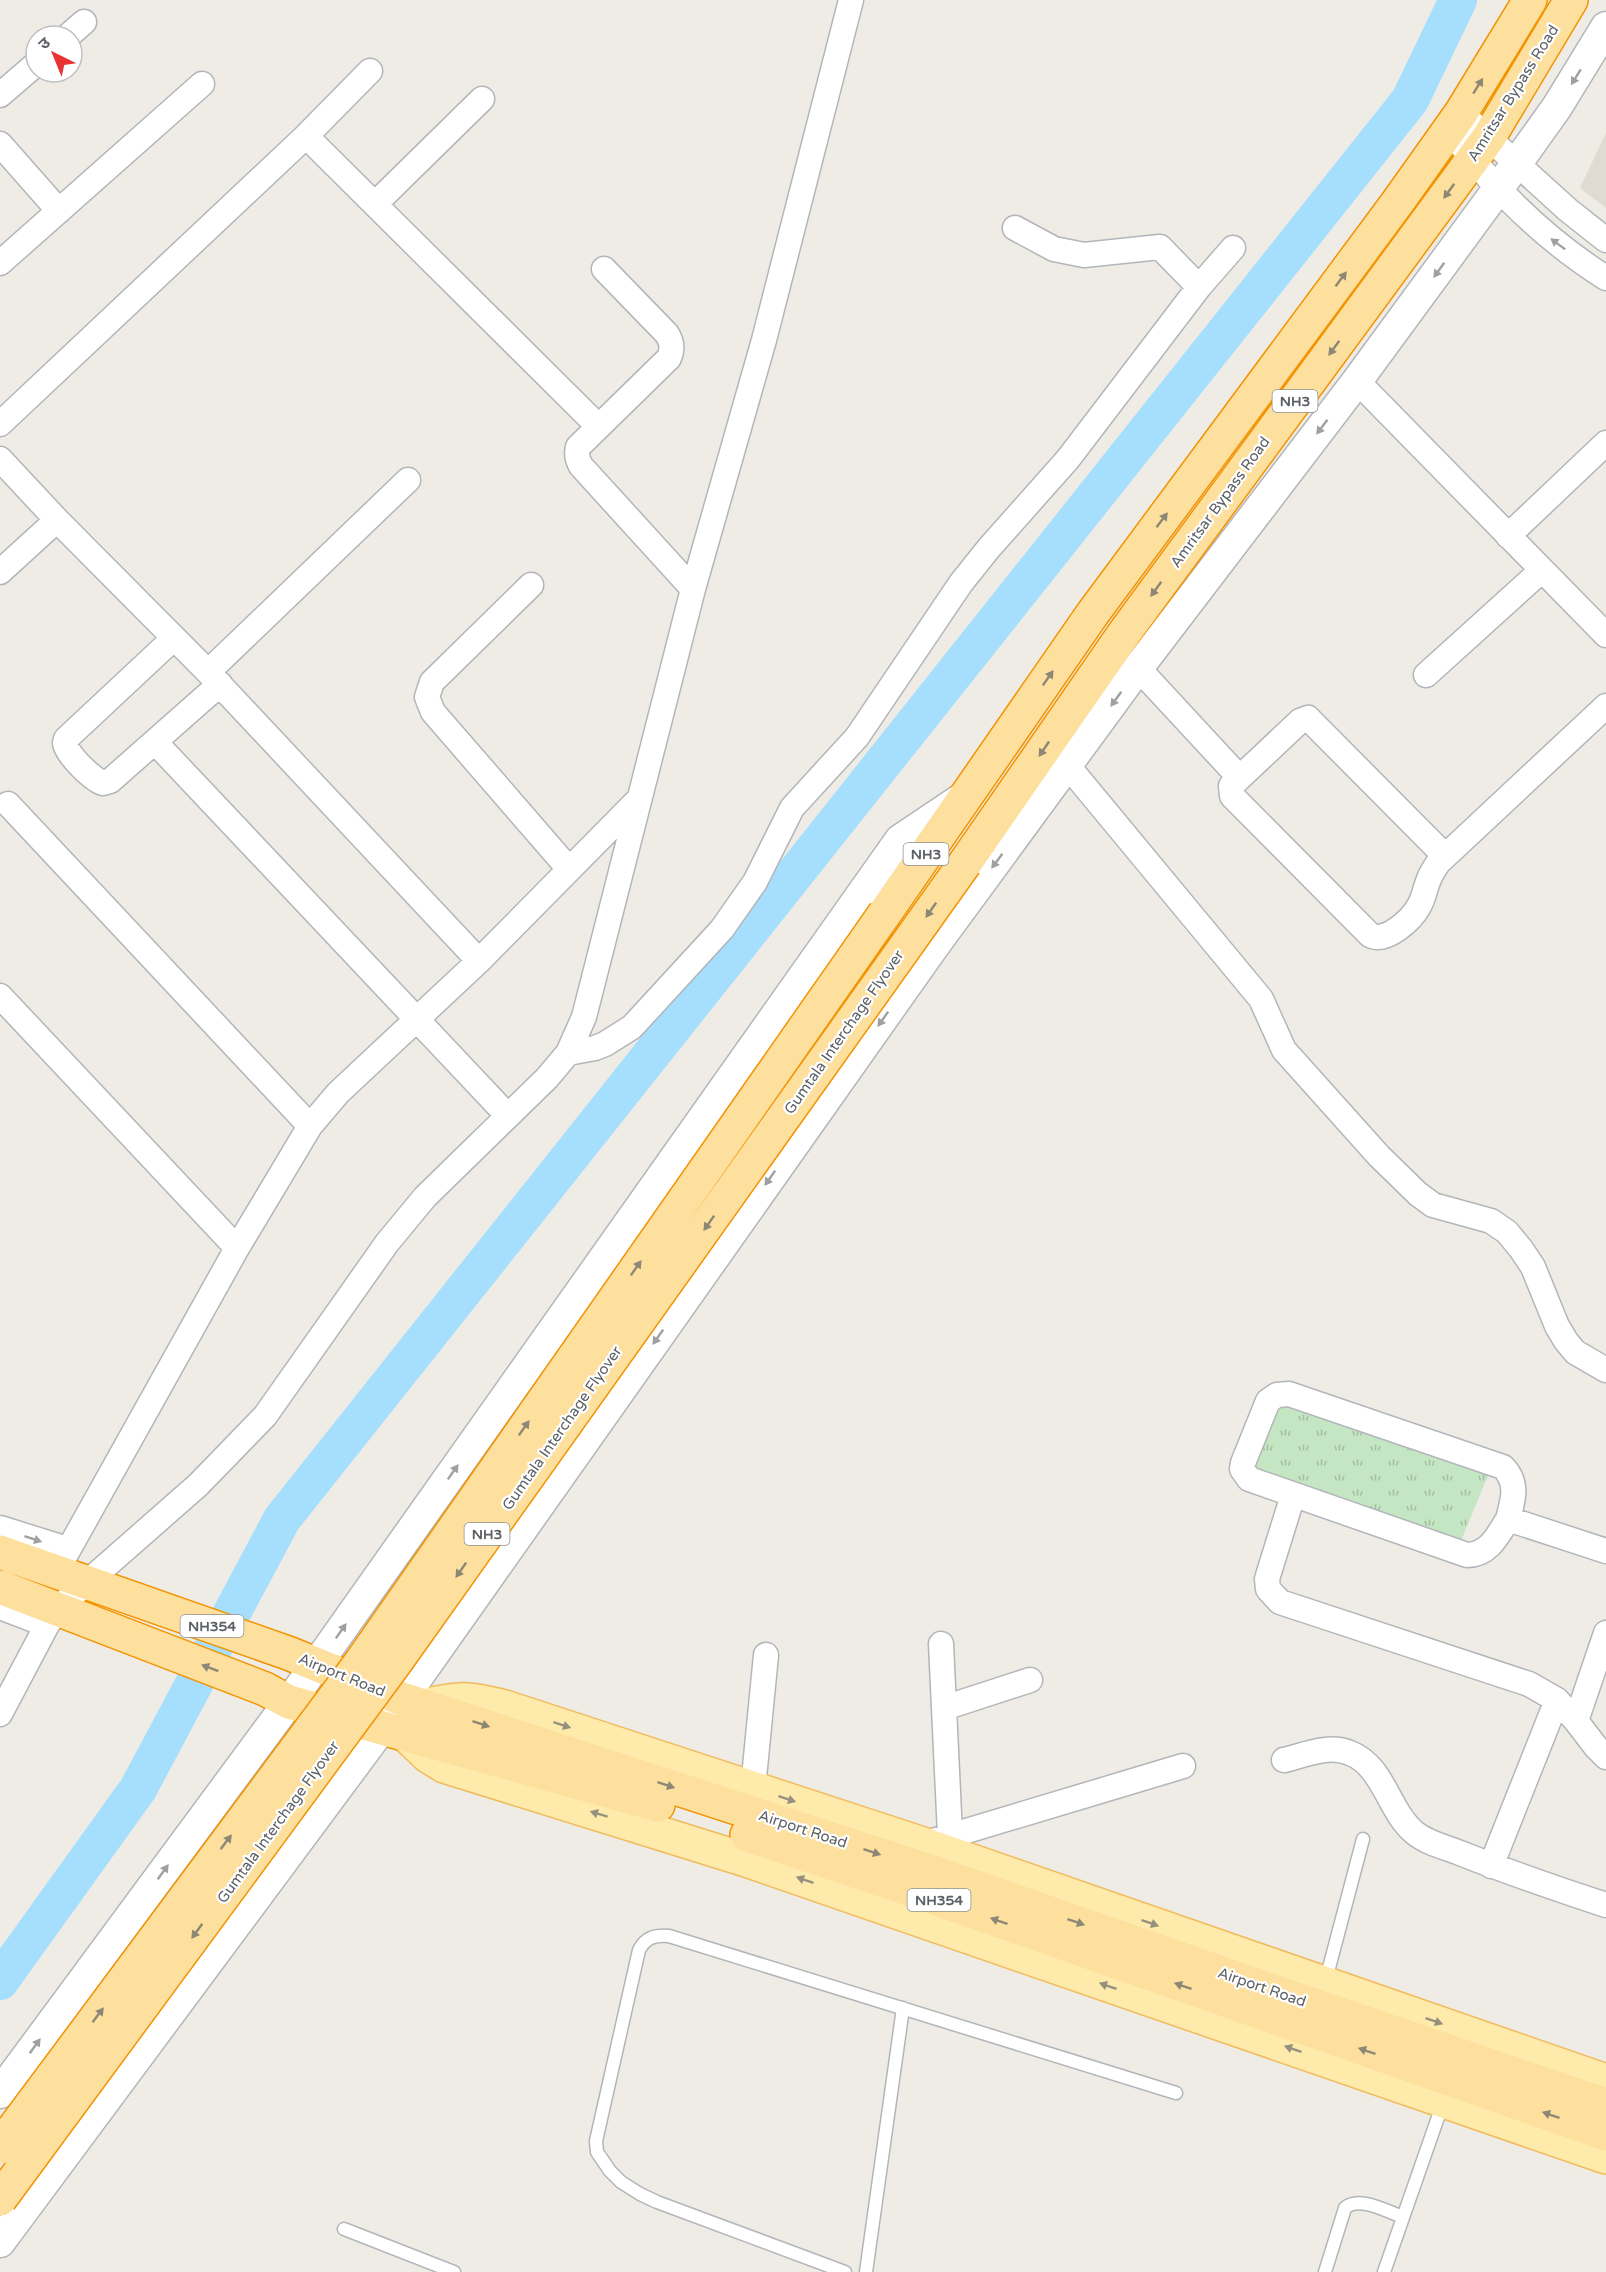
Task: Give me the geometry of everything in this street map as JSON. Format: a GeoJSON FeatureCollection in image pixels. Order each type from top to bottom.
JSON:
{"type":"FeatureCollection","features":[{"type":"Feature","properties":{"kind":"highway","name":"NH3"},"geometry":{"type":"LineString","coordinates":[[966,795],[1094,613],[1397,203],[1455,121],[1530,0]]}},
{"type":"Feature","properties":{"kind":"highway","name":"Amritsar Bypass Road"},"geometry":{"type":"LineString","coordinates":[[1022,806],[1125,632],[1481,148],[1571,0]]}},
{"type":"Feature","properties":{"kind":"highway","name":"Gumtala Interchage Flyover"},"geometry":{"type":"LineString","coordinates":[[0,2147],[361,1662],[966,795]]}},
{"type":"Feature","properties":{"kind":"highway","name":"Gumtala Interchage Flyover"},"geometry":{"type":"LineString","coordinates":[[0,2199],[395,1663],[965,862],[1022,806]]}},
{"type":"Feature","properties":{"kind":"highway","name":"Airport Road"},"geometry":{"type":"LineString","coordinates":[[0,1552],[61,1560],[89,1582],[303,1659],[413,1702],[933,1872],[1606,2105]]}},
{"type":"Feature","properties":{"kind":"highway","name":"Airport Road"},"geometry":{"type":"LineString","coordinates":[[0,1587],[53,1617],[120,1633],[277,1696],[394,1732],[646,1801],[920,1893],[1606,2134]]}},
{"type":"Feature","properties":{"kind":"main road"},"geometry":{"type":"LineString","coordinates":[[413,1702],[473,1699],[505,1707],[753,1788],[936,1839],[1325,1984],[1606,2081]]}},
{"type":"Feature","properties":{"kind":"main road"},"geometry":{"type":"LineString","coordinates":[[394,1732],[444,1766],[743,1859],[1606,2157]]}},
{"type":"Feature","properties":{"kind":"street"},"geometry":{"type":"LineString","coordinates":[[0,1714],[53,1617],[198,1485],[252,1430],[284,1391],[387,1242],[425,1197],[547,1078],[567,1053],[584,1017],[693,589],[764,340],[851,0]]}},
{"type":"Feature","properties":{"kind":"street"},"geometry":{"type":"LineString","coordinates":[[0,2242],[394,1732],[927,956],[1022,806],[1068,766],[1138,668],[1357,381],[1557,107],[1606,27]]}},
{"type":"Feature","properties":{"kind":"street"},"geometry":{"type":"LineString","coordinates":[[0,424],[306,136],[370,71]]}},
{"type":"Feature","properties":{"kind":"street"},"geometry":{"type":"LineString","coordinates":[[0,95],[24,74]]}},
{"type":"Feature","properties":{"kind":"street"},"geometry":{"type":"LineString","coordinates":[[0,263],[202,84]]}},
{"type":"Feature","properties":{"kind":"street"},"geometry":{"type":"LineString","coordinates":[[375,204],[482,99]]}},
{"type":"Feature","properties":{"kind":"street"},"geometry":{"type":"LineString","coordinates":[[1455,121],[1481,148],[1498,189],[1549,236],[1606,278]]}},
{"type":"Feature","properties":{"kind":"street"},"geometry":{"type":"LineString","coordinates":[[306,136],[598,426]]}},
{"type":"Feature","properties":{"kind":"street"},"geometry":{"type":"LineString","coordinates":[[0,144],[59,211]]}},
{"type":"Feature","properties":{"kind":"street"},"geometry":{"type":"LineString","coordinates":[[1481,148],[1517,163],[1568,210],[1606,240]]}},
{"type":"Feature","properties":{"kind":"street"},"geometry":{"type":"LineString","coordinates":[[1016,228],[1054,249],[1084,255],[1160,247],[1199,287]]}},
{"type":"Feature","properties":{"kind":"street"},"geometry":{"type":"LineString","coordinates":[[567,1053],[595,1048],[611,1041],[632,1027],[722,929],[755,882],[792,808],[856,737],[961,583],[1068,459],[1199,287],[1233,248]]}},
{"type":"Feature","properties":{"kind":"street"},"geometry":{"type":"LineString","coordinates":[[604,269],[667,334],[672,352],[669,358],[578,447],[577,454],[581,466],[693,589]]}},
{"type":"Feature","properties":{"kind":"street"},"geometry":{"type":"LineString","coordinates":[[1357,381],[1606,635]]}},
{"type":"Feature","properties":{"kind":"street"},"geometry":{"type":"LineString","coordinates":[[1508,536],[1606,443]]}},
{"type":"Feature","properties":{"kind":"street"},"geometry":{"type":"LineString","coordinates":[[0,459],[57,520],[214,678],[479,961]]}},
{"type":"Feature","properties":{"kind":"street"},"geometry":{"type":"LineString","coordinates":[[174,638],[64,743],[67,751],[96,781],[103,783],[110,781],[155,742],[214,678],[408,480]]}},
{"type":"Feature","properties":{"kind":"street"},"geometry":{"type":"LineString","coordinates":[[0,572],[57,520]]}},
{"type":"Feature","properties":{"kind":"street"},"geometry":{"type":"LineString","coordinates":[[1426,675],[1542,570]]}},
{"type":"Feature","properties":{"kind":"street"},"geometry":{"type":"LineString","coordinates":[[531,585],[432,682],[427,697],[428,705],[568,869]]}},
{"type":"Feature","properties":{"kind":"street"},"geometry":{"type":"LineString","coordinates":[[1138,668],[1239,777]]}},
{"type":"Feature","properties":{"kind":"street"},"geometry":{"type":"LineString","coordinates":[[1445,856],[1308,718],[1300,721],[1231,786],[1232,796],[1375,937],[1390,935],[1416,912],[1429,878],[1438,863],[1606,706]]}},
{"type":"Feature","properties":{"kind":"street"},"geometry":{"type":"LineString","coordinates":[[155,742],[508,1116]]}},
{"type":"Feature","properties":{"kind":"street"},"geometry":{"type":"LineString","coordinates":[[1068,766],[1261,999],[1278,1040],[1293,1062],[1379,1156],[1418,1194],[1433,1205],[1491,1221],[1506,1232],[1521,1248],[1533,1267],[1557,1326],[1566,1341],[1575,1353],[1606,1370]]}},
{"type":"Feature","properties":{"kind":"street"},"geometry":{"type":"LineString","coordinates":[[0,2093],[303,1659],[900,840],[966,795]]}},
{"type":"Feature","properties":{"kind":"street"},"geometry":{"type":"LineString","coordinates":[[0,1528],[61,1560],[237,1248],[310,1126],[338,1093],[479,961],[639,798]]}},
{"type":"Feature","properties":{"kind":"street"},"geometry":{"type":"LineString","coordinates":[[8,804],[310,1126]]}},
{"type":"Feature","properties":{"kind":"street"},"geometry":{"type":"LineString","coordinates":[[0,996],[237,1248]]}},
{"type":"Feature","properties":{"kind":"street"},"geometry":{"type":"LineString","coordinates":[[1283,1394],[1503,1467],[1514,1484],[1508,1519],[1489,1547],[1474,1555],[1467,1555],[1249,1479],[1242,1469],[1243,1463],[1268,1401],[1283,1394]]}},
{"type":"Feature","properties":{"kind":"street"},"geometry":{"type":"LineString","coordinates":[[1293,1495],[1267,1580],[1268,1589],[1280,1602],[1529,1684],[1557,1700],[1606,1757]]}},
{"type":"Feature","properties":{"kind":"street"},"geometry":{"type":"LineString","coordinates":[[1508,1519],[1606,1551]]}},
{"type":"Feature","properties":{"kind":"street"},"geometry":{"type":"LineString","coordinates":[[0,1607],[53,1617]]}},
{"type":"Feature","properties":{"kind":"street"},"geometry":{"type":"LineString","coordinates":[[1576,1721],[1606,1633]]}},
{"type":"Feature","properties":{"kind":"street"},"geometry":{"type":"LineString","coordinates":[[941,1644],[944,1708],[936,1839],[1183,1766]]}},
{"type":"Feature","properties":{"kind":"street"},"geometry":{"type":"LineString","coordinates":[[753,1788],[766,1655]]}},
{"type":"Feature","properties":{"kind":"street"},"geometry":{"type":"LineString","coordinates":[[944,1708],[1030,1680]]}},
{"type":"Feature","properties":{"kind":"street"},"geometry":{"type":"LineString","coordinates":[[1491,1866],[1557,1700]]}},
{"type":"Feature","properties":{"kind":"street"},"geometry":{"type":"LineString","coordinates":[[1284,1760],[1323,1750],[1338,1749],[1351,1753],[1362,1759],[1373,1771],[1406,1824],[1416,1834],[1491,1866],[1606,1905]]}},
{"type":"Feature","properties":{"kind":"lane"},"geometry":{"type":"LineString","coordinates":[[1325,1984],[1363,1839]]}},
{"type":"Feature","properties":{"kind":"lane"},"geometry":{"type":"LineString","coordinates":[[845,2272],[640,2194],[621,2182],[597,2152],[596,2141],[639,1950],[643,1942],[658,1935],[669,1936],[1176,2093]]}},
{"type":"Feature","properties":{"kind":"lane"},"geometry":{"type":"LineString","coordinates":[[866,2272],[903,2008]]}},
{"type":"Feature","properties":{"kind":"lane"},"geometry":{"type":"LineString","coordinates":[[1384,2272],[1444,2102]]}},
{"type":"Feature","properties":{"kind":"lane"},"geometry":{"type":"LineString","coordinates":[[1325,2272],[1345,2208],[1349,2205],[1359,2202],[1403,2217]]}},
{"type":"Feature","properties":{"kind":"lane"},"geometry":{"type":"LineString","coordinates":[[344,2229],[454,2272]]}},
{"type":"Feature","properties":{"kind":"shaded area"},"geometry":{"type":"Polygon","coordinates":[[[1606,133],[1606,208],[1580,188],[1606,133]]]}},
{"type":"Feature","properties":{"kind":"green space"},"geometry":{"type":"Polygon","coordinates":[[[1275,1396],[1491,1468],[1461,1541],[1242,1468],[1275,1396]]]}},
{"type":"Feature","properties":{"kind":"waterway"},"geometry":{"type":"LineString","coordinates":[[0,1981],[138,1789],[282,1519],[1410,100],[1458,0]]}}]}
